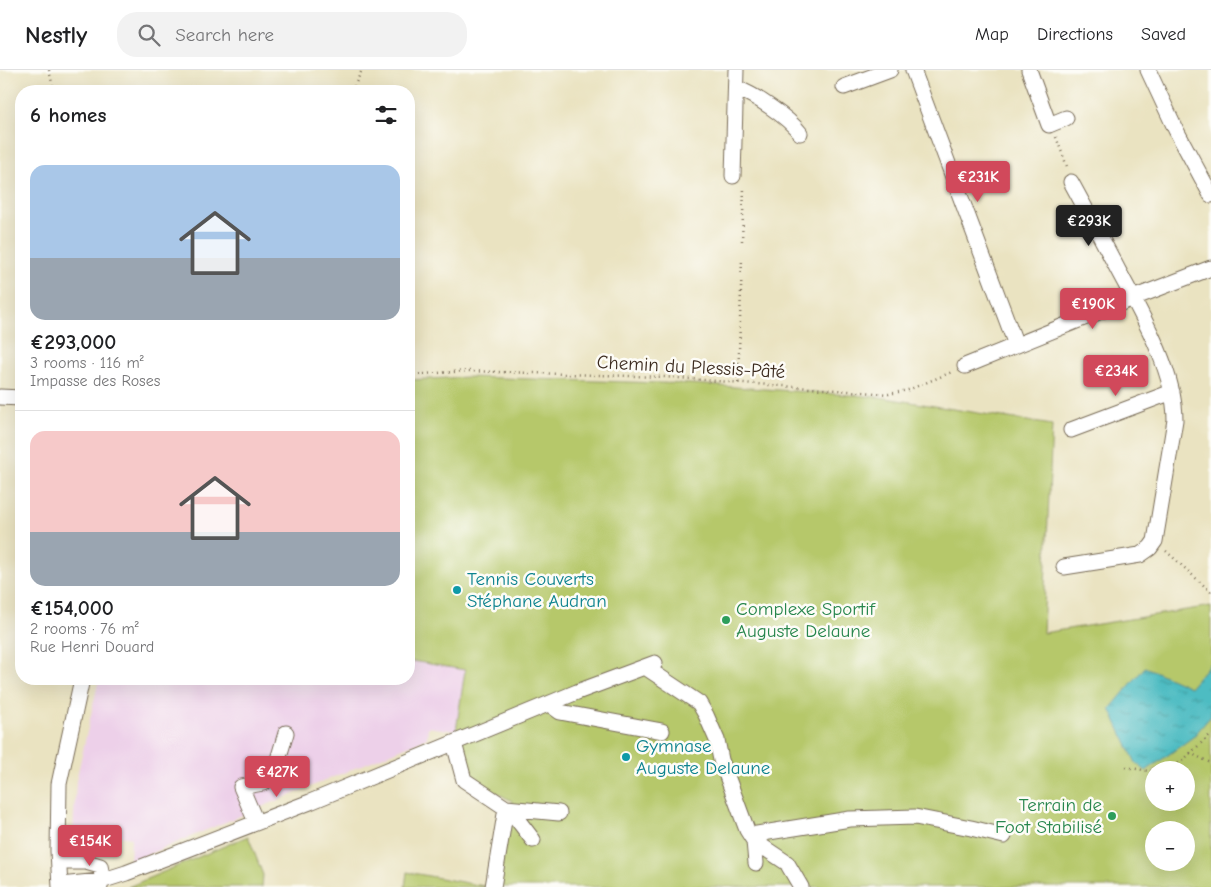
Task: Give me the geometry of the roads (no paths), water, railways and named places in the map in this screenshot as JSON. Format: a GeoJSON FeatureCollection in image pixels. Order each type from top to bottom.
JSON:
{"type":"FeatureCollection","features":[{"type":"Feature","properties":{"kind":"street"},"geometry":{"type":"LineString","coordinates":[[733,176],[736,70]]}},
{"type":"Feature","properties":{"kind":"street"},"geometry":{"type":"LineString","coordinates":[[844,87],[890,70]]}},
{"type":"Feature","properties":{"kind":"street"},"geometry":{"type":"LineString","coordinates":[[913,70],[1016,345]]}},
{"type":"Feature","properties":{"kind":"street"},"geometry":{"type":"LineString","coordinates":[[1029,70],[1049,124],[1066,118]]}},
{"type":"Feature","properties":{"kind":"street"},"geometry":{"type":"LineString","coordinates":[[1148,70],[1176,130],[1211,195]]}},
{"type":"Feature","properties":{"kind":"street"},"geometry":{"type":"LineString","coordinates":[[736,88],[748,93],[793,123],[800,133]]}},
{"type":"Feature","properties":{"kind":"street"},"geometry":{"type":"LineString","coordinates":[[1064,567],[1140,555],[1150,548],[1155,541],[1175,420],[1172,392],[1152,338],[1133,298],[1071,182]]}},
{"type":"Feature","properties":{"kind":"street"},"geometry":{"type":"LineString","coordinates":[[965,366],[1211,268]]}},
{"type":"Feature","properties":{"kind":"street"},"geometry":{"type":"LineString","coordinates":[[1071,430],[1172,392]]}},
{"type":"Feature","properties":{"kind":"street"},"geometry":{"type":"LineString","coordinates":[[0,397],[15,398]]}},
{"type":"Feature","properties":{"kind":"street"},"geometry":{"type":"LineString","coordinates":[[81,685],[59,784],[60,886],[101,884],[650,665],[699,703],[703,709],[717,740],[721,760],[752,838],[756,864]]}},
{"type":"Feature","properties":{"kind":"street"},"geometry":{"type":"LineString","coordinates":[[549,704],[560,712],[662,731]]}},
{"type":"Feature","properties":{"kind":"street"},"geometry":{"type":"LineString","coordinates":[[256,822],[241,787],[262,783],[274,773],[286,732]]}},
{"type":"Feature","properties":{"kind":"street"},"geometry":{"type":"LineString","coordinates":[[454,743],[464,780],[506,808],[533,840]]}},
{"type":"Feature","properties":{"kind":"street"},"geometry":{"type":"LineString","coordinates":[[506,808],[558,813]]}},
{"type":"Feature","properties":{"kind":"street"},"geometry":{"type":"LineString","coordinates":[[493,887],[506,808]]}},
{"type":"Feature","properties":{"kind":"street"},"geometry":{"type":"LineString","coordinates":[[752,838],[850,819],[915,817],[1004,836]]}},
{"type":"Feature","properties":{"kind":"street"},"geometry":{"type":"LineString","coordinates":[[752,838],[787,863],[801,887]]}},
{"type":"Feature","properties":{"kind":"street"},"geometry":{"type":"LineString","coordinates":[[59,862],[95,864],[100,866],[102,871],[101,884]]}},
{"type":"Feature","properties":{"kind":"water"},"geometry":{"type":"Polygon","coordinates":[[[1211,662],[1211,716],[1193,737],[1160,761],[1145,761],[1145,770],[1136,763],[1110,709],[1145,667],[1190,687],[1211,662]]]}},
{"type":"Feature","properties":{"kind":"place","name":"Tennis Couverts Stéphane Audran"},"geometry":{"type":"Point","coordinates":[457,590]}},
{"type":"Feature","properties":{"kind":"place","name":"Complexe Sportif Auguste Delaune"},"geometry":{"type":"Point","coordinates":[726,620]}},
{"type":"Feature","properties":{"kind":"place","name":"Gymnase Auguste Delaune"},"geometry":{"type":"Point","coordinates":[626,757]}},
{"type":"Feature","properties":{"kind":"place","name":"Terrain de Foot Stabilisé"},"geometry":{"type":"Point","coordinates":[1112,816]}}]}
